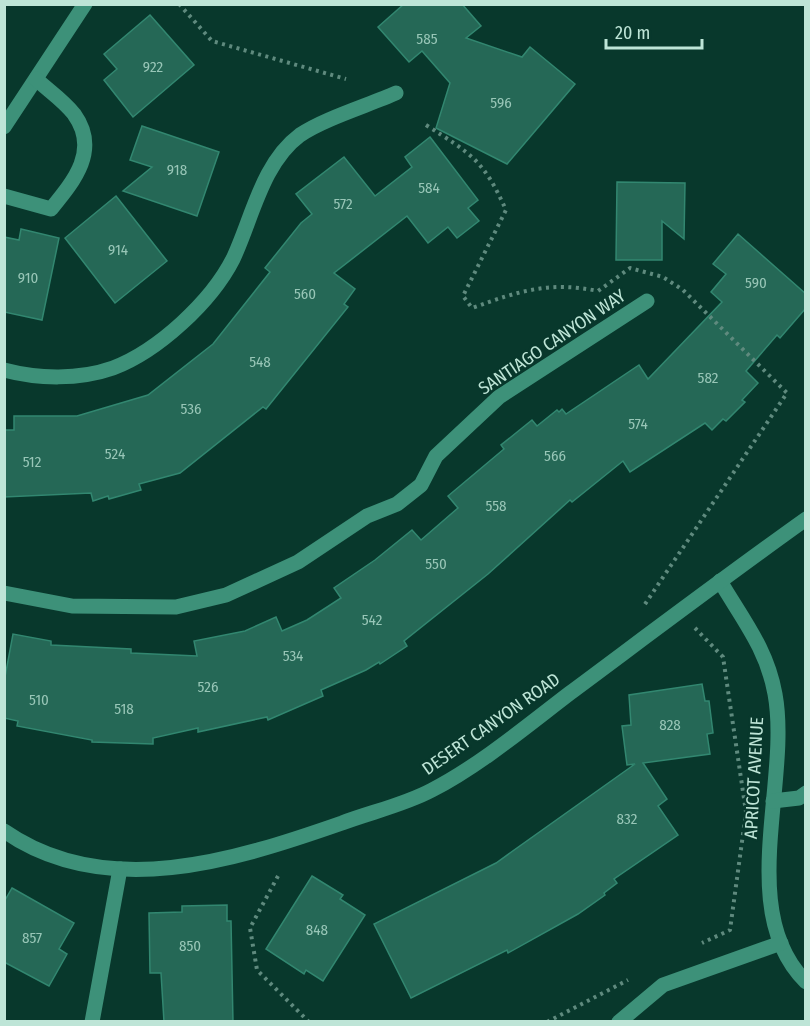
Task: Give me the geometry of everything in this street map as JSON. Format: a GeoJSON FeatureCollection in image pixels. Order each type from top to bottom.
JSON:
{"type":"FeatureCollection","features":[{"type":"Feature","properties":{"kind":"street"},"geometry":{"type":"LineString","coordinates":[[4,127],[85,4]]}},
{"type":"Feature","properties":{"kind":"street"},"geometry":{"type":"LineString","coordinates":[[4,196],[51,209],[77,178],[86,141],[74,114],[36,79]]}},
{"type":"Feature","properties":{"kind":"street"},"geometry":{"type":"LineString","coordinates":[[4,369],[61,378],[112,368],[157,343],[199,307],[231,261],[265,181],[282,155],[300,135],[396,93]]}},
{"type":"Feature","properties":{"kind":"street","name":"SANTIAGO CANYON WAY"},"geometry":{"type":"LineString","coordinates":[[4,593],[72,606],[176,607],[226,595],[288,567],[367,516],[397,504],[421,484],[436,456],[499,397],[647,301]]}},
{"type":"Feature","properties":{"kind":"street","name":"DESERT CANYON ROAD"},"geometry":{"type":"LineString","coordinates":[[4,831],[25,846],[71,863],[120,869],[191,866],[262,851],[432,791],[497,748],[806,519]]}},
{"type":"Feature","properties":{"kind":"street","name":"APRICOT AVENUE"},"geometry":{"type":"LineString","coordinates":[[720,581],[766,656],[776,696],[777,726],[770,849],[771,907],[781,943],[796,972],[806,982]]}},
{"type":"Feature","properties":{"kind":"street"},"geometry":{"type":"LineString","coordinates":[[773,801],[799,798],[806,793]]}},
{"type":"Feature","properties":{"kind":"street"},"geometry":{"type":"LineString","coordinates":[[92,1022],[120,869]]}},
{"type":"Feature","properties":{"kind":"street"},"geometry":{"type":"LineString","coordinates":[[619,1022],[663,985],[781,943]]}},
{"type":"Feature","properties":{"kind":"path"},"geometry":{"type":"LineString","coordinates":[[179,4],[212,40],[346,79]]}},
{"type":"Feature","properties":{"kind":"path"},"geometry":{"type":"LineString","coordinates":[[426,125],[476,158],[493,181],[506,210],[463,296],[472,308],[517,292],[568,285],[598,291],[630,268],[663,277],[683,290],[787,393],[640,612],[649,606]]}},
{"type":"Feature","properties":{"kind":"path"},"geometry":{"type":"LineString","coordinates":[[681,610],[699,634],[723,657],[746,812],[730,930],[699,945]]}},
{"type":"Feature","properties":{"kind":"path"},"geometry":{"type":"LineString","coordinates":[[278,876],[250,928],[257,970],[309,1022]]}},
{"type":"Feature","properties":{"kind":"path"},"geometry":{"type":"LineString","coordinates":[[547,1022],[638,975]]}},
{"type":"Feature","properties":{"kind":"building"},"geometry":{"type":"Polygon","coordinates":[[[404,4],[462,4],[481,26],[466,38],[522,57],[530,47],[575,84],[507,164],[436,128],[450,83],[422,51],[409,62],[378,27],[404,4]]]}},
{"type":"Feature","properties":{"kind":"building"},"geometry":{"type":"Polygon","coordinates":[[[150,15],[194,65],[133,117],[104,80],[117,69],[104,54],[150,15]]]}},
{"type":"Feature","properties":{"kind":"building"},"geometry":{"type":"Polygon","coordinates":[[[142,126],[219,152],[197,216],[123,191],[152,167],[130,160],[142,126]]]}},
{"type":"Feature","properties":{"kind":"building"},"geometry":{"type":"Polygon","coordinates":[[[430,137],[478,200],[468,208],[479,221],[457,238],[448,227],[428,243],[407,216],[334,273],[355,289],[344,304],[348,307],[266,409],[263,407],[180,473],[139,484],[141,490],[93,501],[91,493],[4,497],[4,430],[14,430],[14,416],[77,416],[148,395],[213,344],[270,272],[265,268],[301,223],[312,214],[296,194],[344,157],[375,196],[412,167],[405,157],[430,137]]]}},
{"type":"Feature","properties":{"kind":"building"},"geometry":{"type":"Polygon","coordinates":[[[617,182],[685,183],[684,239],[662,221],[662,260],[616,260],[617,182]]]}},
{"type":"Feature","properties":{"kind":"building"},"geometry":{"type":"Polygon","coordinates":[[[116,196],[167,261],[115,303],[65,238],[116,196]]]}},
{"type":"Feature","properties":{"kind":"building"},"geometry":{"type":"Polygon","coordinates":[[[21,229],[59,238],[42,320],[4,312],[4,237],[19,240],[21,229]]]}},
{"type":"Feature","properties":{"kind":"building"},"geometry":{"type":"Polygon","coordinates":[[[738,234],[806,294],[806,308],[780,338],[777,335],[746,371],[758,383],[742,400],[745,402],[726,421],[723,419],[712,430],[705,423],[630,472],[623,461],[572,502],[570,500],[488,574],[404,641],[407,646],[380,664],[379,662],[321,690],[323,696],[268,720],[267,717],[198,732],[198,728],[153,738],[153,744],[92,742],[92,740],[17,726],[18,721],[4,718],[4,682],[13,634],[51,641],[51,645],[131,649],[131,653],[197,656],[194,641],[245,631],[276,617],[282,631],[307,620],[341,598],[334,588],[375,560],[412,530],[421,540],[458,508],[448,496],[504,449],[501,445],[532,420],[537,426],[557,410],[559,412],[562,409],[566,414],[639,365],[648,379],[722,302],[711,292],[726,274],[713,264],[738,234]]]}},
{"type":"Feature","properties":{"kind":"building"},"geometry":{"type":"Polygon","coordinates":[[[702,684],[705,701],[709,701],[713,733],[707,734],[710,754],[643,763],[667,799],[658,806],[678,835],[614,879],[617,883],[604,893],[605,895],[578,914],[508,953],[507,950],[411,998],[374,924],[496,863],[635,764],[627,765],[622,726],[631,725],[629,695],[702,684]]]}},
{"type":"Feature","properties":{"kind":"building"},"geometry":{"type":"Polygon","coordinates":[[[312,876],[343,895],[340,899],[365,915],[323,981],[306,970],[304,974],[266,949],[312,876]]]}},
{"type":"Feature","properties":{"kind":"building"},"geometry":{"type":"Polygon","coordinates":[[[12,888],[74,923],[59,949],[67,954],[49,986],[4,962],[4,902],[12,888]]]}},
{"type":"Feature","properties":{"kind":"building"},"geometry":{"type":"Polygon","coordinates":[[[227,905],[227,921],[231,921],[233,1022],[164,1022],[161,973],[150,973],[149,913],[182,912],[182,906],[227,905]]]}}]}
